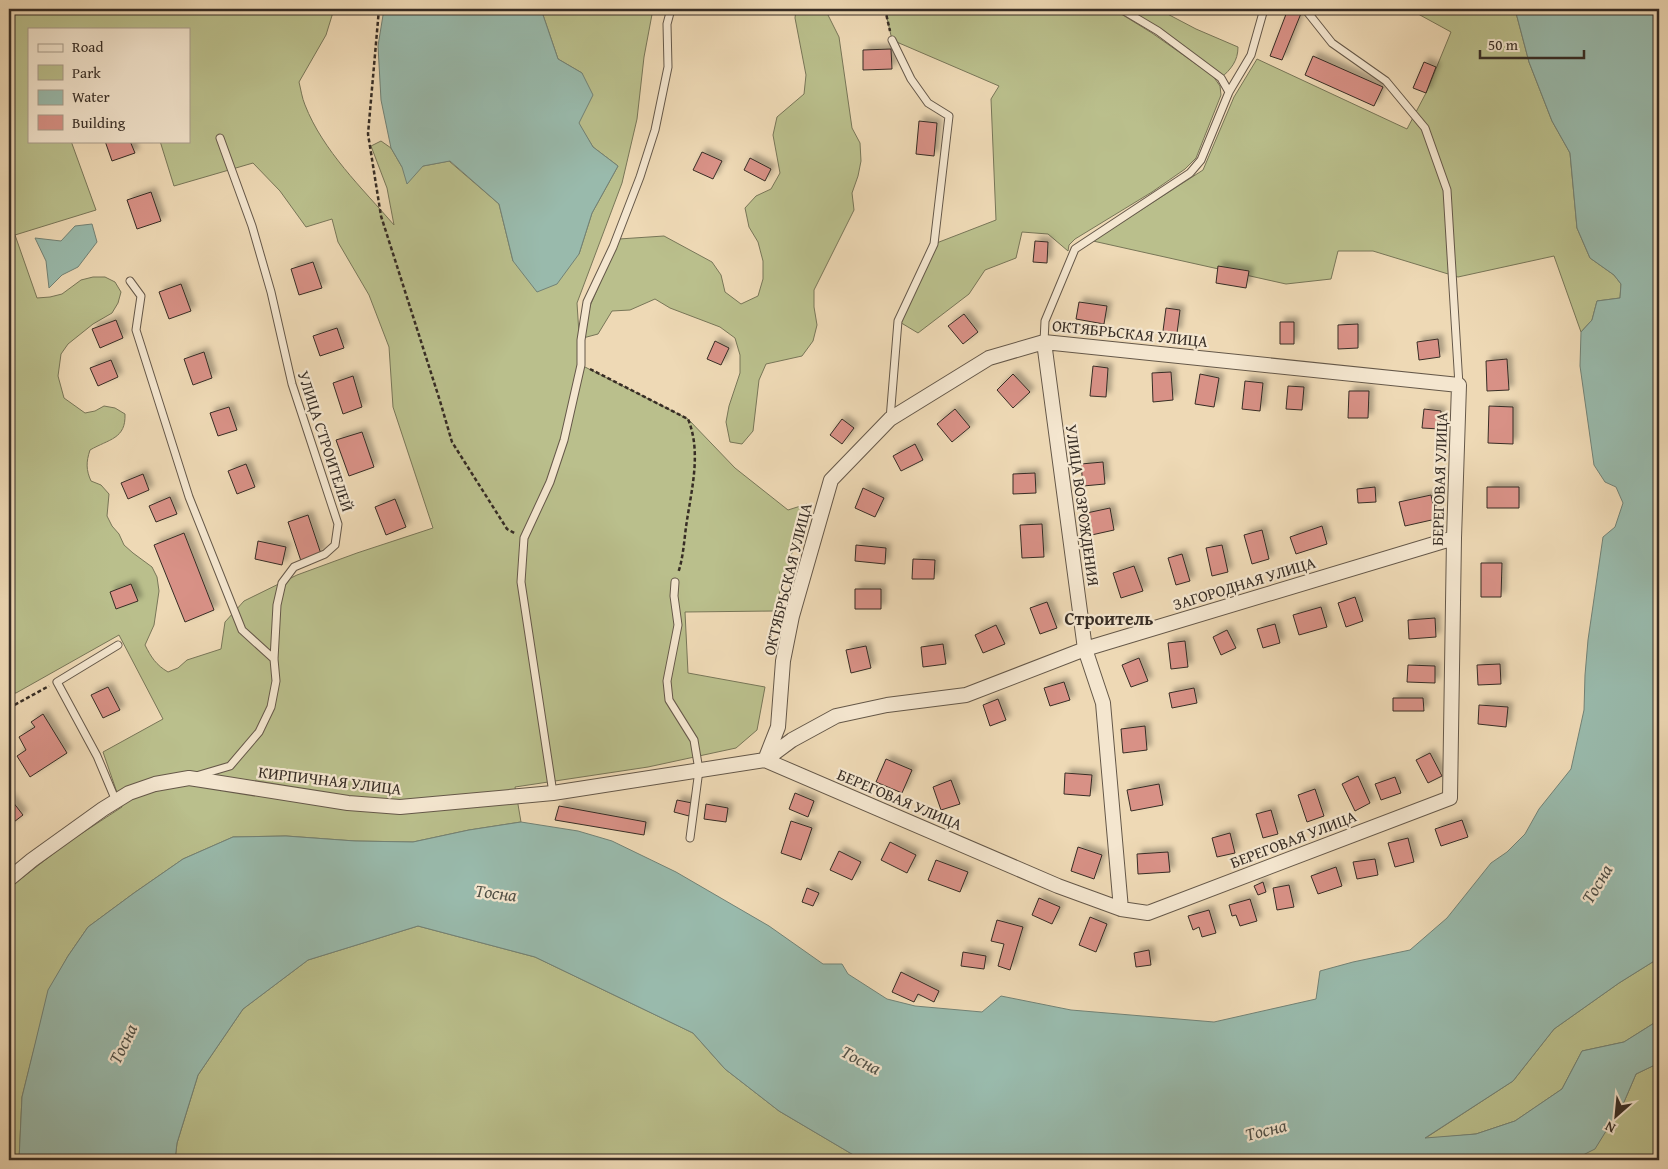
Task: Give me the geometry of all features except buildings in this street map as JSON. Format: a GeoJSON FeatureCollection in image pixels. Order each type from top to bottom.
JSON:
{"type":"FeatureCollection","features":[{"type":"Feature","properties":{"kind":"street","name":"ОКТЯБРЬСКАЯ УЛИЦА"},"geometry":{"type":"LineString","coordinates":[[765,760],[778,727],[783,661],[792,616],[831,480],[890,419],[989,358],[1044,342],[1460,385]]}},
{"type":"Feature","properties":{"kind":"street","name":"УЛИЦА ВОЗРОЖДЕНИЯ"},"geometry":{"type":"LineString","coordinates":[[1044,342],[1085,650],[1103,703],[1121,909]]}},
{"type":"Feature","properties":{"kind":"street","name":"БЕРЕГОВАЯ УЛИЦА"},"geometry":{"type":"LineString","coordinates":[[765,760],[1058,886],[1121,909],[1148,913],[1450,798],[1454,538],[1460,385]]}},
{"type":"Feature","properties":{"kind":"street","name":"ЗАГОРОДНАЯ УЛИЦА"},"geometry":{"type":"LineString","coordinates":[[765,760],[792,740],[836,716],[886,705],[966,695],[1085,650],[1454,538]]}},
{"type":"Feature","properties":{"kind":"street","name":"КИРПИЧНАЯ УЛИЦА"},"geometry":{"type":"LineString","coordinates":[[9,880],[32,860],[116,800],[129,793],[155,784],[189,778],[348,803],[400,807],[553,793],[765,760]]}},
{"type":"Feature","properties":{"kind":"lane"},"geometry":{"type":"LineString","coordinates":[[553,793],[521,582],[524,538],[550,482],[564,440],[582,365],[581,340],[587,302],[613,247],[640,177],[655,130],[668,67],[667,24],[671,9]]}},
{"type":"Feature","properties":{"kind":"lane"},"geometry":{"type":"LineString","coordinates":[[1121,9],[1158,31],[1221,78],[1229,92]]}},
{"type":"Feature","properties":{"kind":"lane"},"geometry":{"type":"LineString","coordinates":[[1305,9],[1332,43],[1386,81],[1425,128],[1447,190],[1460,385]]}},
{"type":"Feature","properties":{"kind":"lane"},"geometry":{"type":"LineString","coordinates":[[1044,342],[1045,321],[1075,248],[1190,173],[1201,160],[1229,92],[1251,55],[1262,10]]}},
{"type":"Feature","properties":{"kind":"lane"},"geometry":{"type":"LineString","coordinates":[[890,419],[898,321],[934,244],[949,116],[928,103],[911,79],[892,40]]}},
{"type":"Feature","properties":{"kind":"lane","name":"УЛИЦА СТРОИТЕЛЕЙ"},"geometry":{"type":"LineString","coordinates":[[189,778],[230,766],[259,732],[271,707],[276,681],[274,658],[277,605],[282,583],[294,567],[325,554],[335,545],[338,524],[292,384],[271,292],[252,226],[220,138]]}},
{"type":"Feature","properties":{"kind":"lane"},"geometry":{"type":"LineString","coordinates":[[130,281],[141,296],[136,330],[190,496],[242,630],[274,658]]}},
{"type":"Feature","properties":{"kind":"lane"},"geometry":{"type":"LineString","coordinates":[[675,582],[674,596],[678,625],[667,681],[670,700],[694,740],[699,770],[690,838]]}},
{"type":"Feature","properties":{"kind":"lane"},"geometry":{"type":"LineString","coordinates":[[116,800],[97,756],[57,682],[118,645]]}},
{"type":"Feature","properties":{"kind":"path"},"geometry":{"type":"LineString","coordinates":[[379,9],[368,134],[381,216],[452,442],[506,529],[524,538]]}},
{"type":"Feature","properties":{"kind":"path"},"geometry":{"type":"LineString","coordinates":[[884,9],[892,40]]}},
{"type":"Feature","properties":{"kind":"path"},"geometry":{"type":"LineString","coordinates":[[582,365],[688,419],[692,430],[695,452],[694,473],[679,570],[675,582]]}},
{"type":"Feature","properties":{"kind":"path"},"geometry":{"type":"LineString","coordinates":[[9,708],[57,682]]}},
{"type":"Feature","properties":{"kind":"green space"},"geometry":{"type":"Polygon","coordinates":[[[9,9],[334,9],[326,35],[299,82],[304,102],[322,138],[344,168],[394,225],[387,188],[371,146],[381,141],[391,148],[402,167],[423,166],[449,161],[499,204],[513,261],[579,254],[592,213],[618,166],[593,147],[578,123],[582,73],[558,59],[541,9],[653,9],[644,57],[637,119],[622,183],[577,303],[581,365],[688,419],[735,468],[788,510],[807,504],[774,611],[685,612],[688,673],[765,687],[757,730],[736,748],[648,767],[515,787],[521,822],[469,830],[413,842],[355,841],[286,836],[233,837],[183,859],[88,927],[68,956],[49,990],[22,1097],[19,1160],[9,1160],[9,891],[13,885],[67,843],[122,807],[103,752],[163,719],[119,635],[16,693],[9,693],[9,9]],[[28,28],[28,142],[71,142],[96,210],[15,235],[37,298],[62,294],[81,280],[93,277],[105,277],[115,282],[121,292],[118,303],[112,313],[93,324],[68,344],[61,354],[58,376],[64,398],[85,413],[95,411],[104,406],[115,408],[125,414],[123,429],[115,437],[90,450],[87,470],[91,481],[101,485],[109,494],[107,516],[124,545],[152,567],[157,577],[159,591],[154,625],[145,645],[154,660],[168,672],[178,668],[187,660],[221,649],[225,622],[244,601],[297,575],[433,528],[393,407],[389,347],[369,295],[338,242],[332,219],[306,227],[280,191],[253,163],[174,186],[160,142],[190,142],[190,28],[28,28]]]}},
{"type":"Feature","properties":{"kind":"green space"},"geometry":{"type":"Polygon","coordinates":[[[796,9],[825,9],[839,37],[852,128],[860,143],[861,161],[852,193],[854,210],[814,290],[817,325],[813,341],[802,356],[766,364],[759,380],[753,431],[742,444],[730,442],[726,422],[729,406],[740,373],[740,355],[735,338],[720,327],[670,308],[655,299],[630,310],[612,311],[598,334],[583,338],[590,306],[619,239],[664,236],[712,262],[721,275],[725,292],[741,304],[758,296],[763,279],[763,261],[758,242],[749,227],[745,208],[756,196],[771,189],[780,173],[773,135],[777,117],[804,94],[806,75],[795,18],[796,9]]]}},
{"type":"Feature","properties":{"kind":"green space"},"geometry":{"type":"Polygon","coordinates":[[[885,9],[1113,9],[1152,33],[1213,76],[1220,86],[1221,95],[1196,158],[1185,169],[1152,192],[1075,239],[1069,245],[1068,251],[1048,234],[1022,232],[1016,258],[985,270],[969,294],[918,333],[898,321],[934,244],[996,220],[991,99],[999,86],[892,40],[885,9]]]}},
{"type":"Feature","properties":{"kind":"green space"},"geometry":{"type":"Polygon","coordinates":[[[1121,9],[1158,9],[1196,29],[1238,47],[1235,61],[1221,78],[1121,9]]]}},
{"type":"Feature","properties":{"kind":"green space"},"geometry":{"type":"Polygon","coordinates":[[[1409,9],[1515,9],[1529,62],[1552,121],[1570,153],[1577,228],[1590,258],[1614,275],[1621,284],[1620,298],[1597,301],[1592,320],[1581,332],[1554,256],[1458,277],[1373,251],[1338,251],[1331,279],[1286,284],[1093,241],[1203,170],[1234,97],[1257,59],[1407,129],[1426,93],[1451,32],[1409,9]]]}},
{"type":"Feature","properties":{"kind":"green space"},"geometry":{"type":"Polygon","coordinates":[[[418,926],[535,957],[693,1033],[725,1069],[779,1111],[862,1160],[175,1160],[177,1143],[198,1075],[243,1009],[308,960],[418,926]]]}},
{"type":"Feature","properties":{"kind":"green space"},"geometry":{"type":"Polygon","coordinates":[[[1659,958],[1659,1020],[1624,1042],[1582,1051],[1562,1089],[1515,1121],[1476,1134],[1424,1139],[1513,1081],[1554,1029],[1619,983],[1659,958]]]}},
{"type":"Feature","properties":{"kind":"green space"},"geometry":{"type":"Polygon","coordinates":[[[1659,1063],[1659,1160],[1573,1160],[1595,1148],[1624,1102],[1636,1074],[1659,1063]]]}},
{"type":"Feature","properties":{"kind":"water"},"geometry":{"type":"Polygon","coordinates":[[[384,9],[541,9],[558,59],[582,73],[593,95],[579,123],[593,147],[618,166],[592,213],[579,254],[557,284],[537,292],[513,261],[499,204],[450,161],[423,166],[407,184],[402,167],[391,148],[381,100],[378,46],[384,9]]]}},
{"type":"Feature","properties":{"kind":"water","name":"Тосна"},"geometry":{"type":"Polygon","coordinates":[[[1515,9],[1659,9],[1659,958],[1619,983],[1554,1029],[1513,1081],[1425,1138],[1476,1134],[1515,1121],[1562,1089],[1582,1051],[1624,1042],[1659,1020],[1659,1063],[1636,1074],[1624,1102],[1595,1149],[1573,1160],[862,1160],[779,1111],[725,1069],[693,1033],[535,957],[418,926],[308,960],[243,1009],[198,1075],[177,1143],[175,1160],[19,1160],[22,1097],[48,990],[68,956],[88,927],[134,893],[183,859],[233,837],[286,836],[355,841],[413,842],[469,830],[521,822],[578,831],[612,841],[676,872],[769,926],[823,964],[842,964],[848,974],[887,999],[915,1006],[982,1012],[1001,996],[1071,1010],[1214,1022],[1316,999],[1320,971],[1410,950],[1447,918],[1491,863],[1507,852],[1525,834],[1539,809],[1571,769],[1584,710],[1588,640],[1603,537],[1615,527],[1623,503],[1616,487],[1605,482],[1594,465],[1580,366],[1581,332],[1592,320],[1597,301],[1620,298],[1621,284],[1614,275],[1590,258],[1577,228],[1570,153],[1552,121],[1529,62],[1515,9]]]}},
{"type":"Feature","properties":{"kind":"water"},"geometry":{"type":"Polygon","coordinates":[[[92,224],[97,242],[78,267],[62,275],[49,288],[46,261],[35,238],[61,241],[75,226],[92,224]]]}},
{"type":"Feature","properties":{"kind":"district","name":"Строитель"},"geometry":{"type":"Point","coordinates":[1109,619]}}]}
